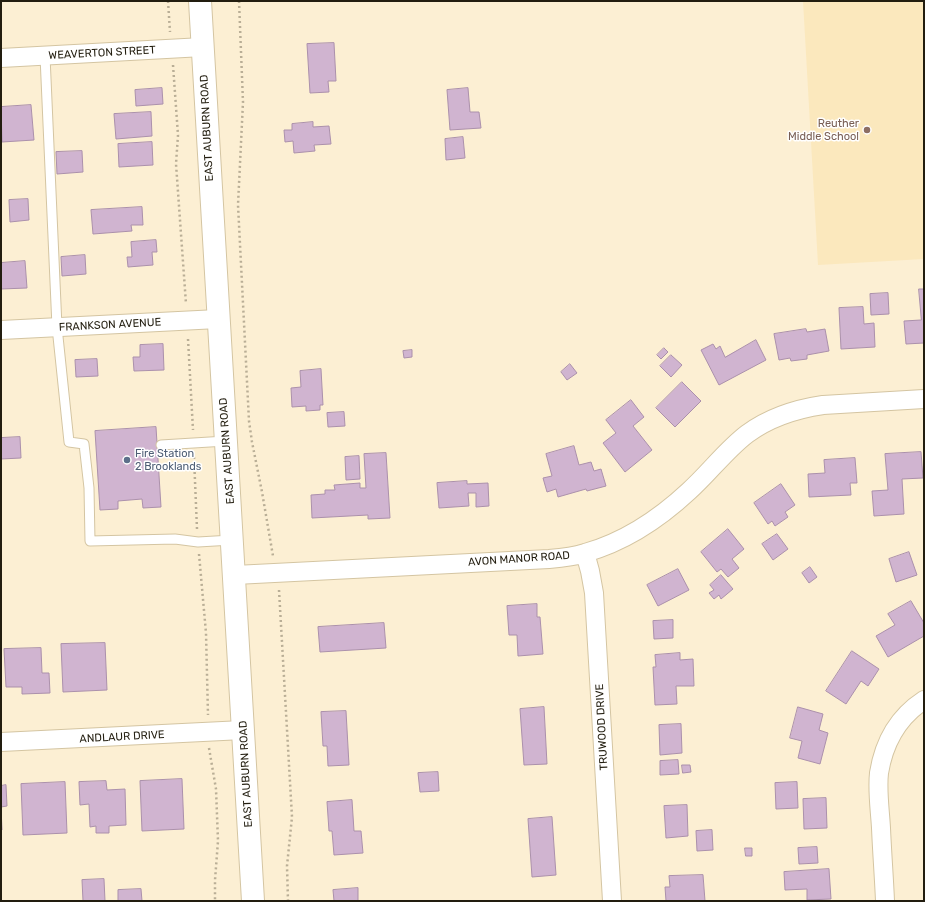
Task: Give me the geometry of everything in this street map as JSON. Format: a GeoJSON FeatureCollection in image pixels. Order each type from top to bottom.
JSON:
{"type":"FeatureCollection","features":[{"type":"Feature","properties":{"kind":"main road","name":"EAST AUBURN ROAD"},"geometry":{"type":"LineString","coordinates":[[200,1],[253,901]]}},
{"type":"Feature","properties":{"kind":"street","name":"WEAVERTON STREET"},"geometry":{"type":"LineString","coordinates":[[1,58],[203,47]]}},
{"type":"Feature","properties":{"kind":"street","name":"FRANKSON AVENUE"},"geometry":{"type":"LineString","coordinates":[[1,330],[218,319]]}},
{"type":"Feature","properties":{"kind":"street","name":"AVON MANOR ROAD"},"geometry":{"type":"LineString","coordinates":[[234,575],[549,559],[585,553],[613,543],[648,524],[688,492],[738,442],[759,426],[776,417],[792,411],[824,405],[924,399]]}},
{"type":"Feature","properties":{"kind":"street","name":"TRUWOOD DRIVE"},"geometry":{"type":"LineString","coordinates":[[585,553],[594,594],[612,901]]}},
{"type":"Feature","properties":{"kind":"street"},"geometry":{"type":"LineString","coordinates":[[885,901],[879,797],[879,774],[882,758],[887,742],[898,724],[913,707],[924,700]]}},
{"type":"Feature","properties":{"kind":"street","name":"ANDLAUR DRIVE"},"geometry":{"type":"LineString","coordinates":[[1,742],[243,730]]}},
{"type":"Feature","properties":{"kind":"lane"},"geometry":{"type":"LineString","coordinates":[[45,56],[57,327],[69,442],[84,444],[89,488],[90,541],[175,539],[198,542],[232,540]]}},
{"type":"Feature","properties":{"kind":"lane"},"geometry":{"type":"LineString","coordinates":[[161,445],[226,441]]}},
{"type":"Feature","properties":{"kind":"path"},"geometry":{"type":"LineString","coordinates":[[168,1],[170,32]]}},
{"type":"Feature","properties":{"kind":"path"},"geometry":{"type":"LineString","coordinates":[[239,1],[244,102],[238,205],[249,421],[273,557]]}},
{"type":"Feature","properties":{"kind":"path"},"geometry":{"type":"LineString","coordinates":[[173,69],[178,135],[176,164],[186,303]]}},
{"type":"Feature","properties":{"kind":"path"},"geometry":{"type":"LineString","coordinates":[[188,337],[198,542],[206,633],[208,717]]}},
{"type":"Feature","properties":{"kind":"path"},"geometry":{"type":"LineString","coordinates":[[279,588],[292,817],[287,866],[288,901]]}},
{"type":"Feature","properties":{"kind":"path"},"geometry":{"type":"LineString","coordinates":[[209,746],[216,789],[218,841],[215,880],[216,901]]}},
{"type":"Feature","properties":{"kind":"shaded area","name":"Reuther Middle School"},"geometry":{"type":"Polygon","coordinates":[[[803,1],[924,1],[924,259],[818,265],[803,1]]]}},
{"type":"Feature","properties":{"kind":"building"},"geometry":{"type":"Polygon","coordinates":[[[334,43],[336,81],[328,81],[329,92],[310,93],[307,44],[334,43]]]}},
{"type":"Feature","properties":{"kind":"building"},"geometry":{"type":"Polygon","coordinates":[[[162,88],[163,104],[136,106],[135,90],[162,88]]]}},
{"type":"Feature","properties":{"kind":"building"},"geometry":{"type":"Polygon","coordinates":[[[468,88],[470,112],[479,112],[481,128],[450,130],[447,90],[468,88]]]}},
{"type":"Feature","properties":{"kind":"building"},"geometry":{"type":"Polygon","coordinates":[[[31,105],[34,140],[2,142],[1,107],[31,105]]]}},
{"type":"Feature","properties":{"kind":"building"},"geometry":{"type":"Polygon","coordinates":[[[151,112],[152,136],[116,139],[114,114],[151,112]]]}},
{"type":"Feature","properties":{"kind":"building"},"geometry":{"type":"Polygon","coordinates":[[[313,122],[313,127],[329,126],[331,144],[314,145],[315,151],[294,153],[293,141],[285,142],[284,130],[292,130],[292,124],[313,122]]]}},
{"type":"Feature","properties":{"kind":"building"},"geometry":{"type":"Polygon","coordinates":[[[463,137],[465,158],[446,160],[445,139],[463,137]]]}},
{"type":"Feature","properties":{"kind":"building"},"geometry":{"type":"Polygon","coordinates":[[[152,142],[153,165],[119,167],[118,144],[152,142]]]}},
{"type":"Feature","properties":{"kind":"building"},"geometry":{"type":"Polygon","coordinates":[[[82,151],[83,172],[57,174],[56,152],[82,151]]]}},
{"type":"Feature","properties":{"kind":"building"},"geometry":{"type":"Polygon","coordinates":[[[28,199],[29,220],[10,222],[9,200],[28,199]]]}},
{"type":"Feature","properties":{"kind":"building"},"geometry":{"type":"Polygon","coordinates":[[[142,207],[143,225],[131,225],[132,231],[93,234],[91,210],[142,207]]]}},
{"type":"Feature","properties":{"kind":"building"},"geometry":{"type":"Polygon","coordinates":[[[156,240],[157,252],[152,252],[153,265],[128,267],[127,257],[132,257],[131,242],[156,240]]]}},
{"type":"Feature","properties":{"kind":"building"},"geometry":{"type":"Polygon","coordinates":[[[85,255],[86,274],[62,276],[61,257],[85,255]]]}},
{"type":"Feature","properties":{"kind":"building"},"geometry":{"type":"Polygon","coordinates":[[[25,261],[27,288],[1,289],[1,263],[25,261]]]}},
{"type":"Feature","properties":{"kind":"building"},"geometry":{"type":"Polygon","coordinates":[[[919,289],[924,289],[924,343],[906,344],[904,321],[921,320],[919,289]]]}},
{"type":"Feature","properties":{"kind":"building"},"geometry":{"type":"Polygon","coordinates":[[[888,293],[889,314],[871,315],[870,294],[888,293]]]}},
{"type":"Feature","properties":{"kind":"building"},"geometry":{"type":"Polygon","coordinates":[[[863,307],[864,324],[874,323],[875,347],[841,349],[839,308],[863,307]]]}},
{"type":"Feature","properties":{"kind":"building"},"geometry":{"type":"Polygon","coordinates":[[[806,329],[807,332],[825,329],[829,351],[807,355],[807,359],[791,361],[790,358],[779,360],[774,334],[806,329]]]}},
{"type":"Feature","properties":{"kind":"building"},"geometry":{"type":"Polygon","coordinates":[[[756,340],[766,360],[719,385],[701,350],[713,344],[716,349],[720,346],[725,357],[756,340]]]}},
{"type":"Feature","properties":{"kind":"building"},"geometry":{"type":"Polygon","coordinates":[[[163,344],[164,370],[134,371],[133,357],[140,357],[140,345],[163,344]]]}},
{"type":"Feature","properties":{"kind":"building"},"geometry":{"type":"Polygon","coordinates":[[[664,348],[668,352],[661,359],[657,355],[664,348]]]}},
{"type":"Feature","properties":{"kind":"building"},"geometry":{"type":"Polygon","coordinates":[[[412,350],[412,357],[404,358],[403,351],[412,350]]]}},
{"type":"Feature","properties":{"kind":"building"},"geometry":{"type":"Polygon","coordinates":[[[671,355],[682,365],[671,377],[660,366],[671,355]]]}},
{"type":"Feature","properties":{"kind":"building"},"geometry":{"type":"Polygon","coordinates":[[[97,359],[98,376],[76,377],[75,360],[97,359]]]}},
{"type":"Feature","properties":{"kind":"building"},"geometry":{"type":"Polygon","coordinates":[[[570,364],[577,373],[567,380],[561,372],[570,364]]]}},
{"type":"Feature","properties":{"kind":"building"},"geometry":{"type":"Polygon","coordinates":[[[321,369],[323,405],[320,405],[320,410],[306,411],[306,406],[292,407],[291,388],[301,387],[300,371],[321,369]]]}},
{"type":"Feature","properties":{"kind":"building"},"geometry":{"type":"Polygon","coordinates":[[[682,382],[701,401],[675,427],[656,408],[682,382]]]}},
{"type":"Feature","properties":{"kind":"building"},"geometry":{"type":"Polygon","coordinates":[[[631,400],[644,417],[633,426],[652,450],[625,472],[603,443],[616,433],[606,420],[631,400]]]}},
{"type":"Feature","properties":{"kind":"building"},"geometry":{"type":"Polygon","coordinates":[[[344,412],[345,426],[328,427],[327,413],[344,412]]]}},
{"type":"Feature","properties":{"kind":"building","name":"Fire Station 2 Brooklands"},"geometry":{"type":"Polygon","coordinates":[[[156,427],[161,507],[143,508],[142,499],[118,501],[118,509],[100,510],[95,431],[156,427]]]}},
{"type":"Feature","properties":{"kind":"building"},"geometry":{"type":"Polygon","coordinates":[[[20,437],[21,458],[1,459],[1,438],[20,437]]]}},
{"type":"Feature","properties":{"kind":"building"},"geometry":{"type":"Polygon","coordinates":[[[574,446],[579,465],[591,462],[594,471],[601,469],[606,486],[587,491],[586,489],[558,497],[556,489],[547,492],[543,478],[552,476],[546,454],[574,446]]]}},
{"type":"Feature","properties":{"kind":"building"},"geometry":{"type":"Polygon","coordinates":[[[921,452],[923,478],[902,479],[904,514],[874,516],[872,491],[888,490],[885,454],[921,452]]]}},
{"type":"Feature","properties":{"kind":"building"},"geometry":{"type":"Polygon","coordinates":[[[386,453],[390,518],[368,519],[368,515],[312,518],[311,495],[325,494],[325,490],[335,490],[334,485],[360,483],[360,488],[366,488],[364,454],[386,453]]]}},
{"type":"Feature","properties":{"kind":"building"},"geometry":{"type":"Polygon","coordinates":[[[359,456],[360,479],[346,480],[345,457],[359,456]]]}},
{"type":"Feature","properties":{"kind":"building"},"geometry":{"type":"Polygon","coordinates":[[[855,458],[857,483],[850,483],[851,495],[809,497],[808,474],[825,473],[824,460],[855,458]]]}},
{"type":"Feature","properties":{"kind":"building"},"geometry":{"type":"Polygon","coordinates":[[[467,481],[467,484],[488,483],[489,506],[476,507],[476,493],[468,493],[469,506],[439,508],[437,483],[467,481]]]}},
{"type":"Feature","properties":{"kind":"building"},"geometry":{"type":"Polygon","coordinates":[[[781,484],[795,505],[785,512],[788,517],[775,526],[772,521],[768,524],[754,503],[781,484]]]}},
{"type":"Feature","properties":{"kind":"building"},"geometry":{"type":"Polygon","coordinates":[[[728,529],[744,549],[732,559],[739,568],[728,577],[721,569],[717,572],[701,552],[728,529]]]}},
{"type":"Feature","properties":{"kind":"building"},"geometry":{"type":"Polygon","coordinates":[[[777,534],[788,549],[773,560],[762,544],[777,534]]]}},
{"type":"Feature","properties":{"kind":"building"},"geometry":{"type":"Polygon","coordinates":[[[909,552],[917,575],[896,582],[889,559],[909,552]]]}},
{"type":"Feature","properties":{"kind":"building"},"geometry":{"type":"Polygon","coordinates":[[[810,567],[817,577],[809,583],[802,573],[810,567]]]}},
{"type":"Feature","properties":{"kind":"building"},"geometry":{"type":"Polygon","coordinates":[[[678,569],[689,590],[658,606],[647,585],[678,569]]]}},
{"type":"Feature","properties":{"kind":"building"},"geometry":{"type":"Polygon","coordinates":[[[721,575],[733,589],[721,599],[719,595],[714,599],[709,593],[714,590],[710,585],[721,575]]]}},
{"type":"Feature","properties":{"kind":"building"},"geometry":{"type":"Polygon","coordinates":[[[911,601],[924,623],[924,636],[888,657],[876,636],[895,625],[888,614],[911,601]]]}},
{"type":"Feature","properties":{"kind":"building"},"geometry":{"type":"Polygon","coordinates":[[[537,604],[537,617],[540,617],[543,654],[518,656],[517,635],[509,635],[507,606],[537,604]]]}},
{"type":"Feature","properties":{"kind":"building"},"geometry":{"type":"Polygon","coordinates":[[[673,620],[673,638],[654,639],[653,621],[673,620]]]}},
{"type":"Feature","properties":{"kind":"building"},"geometry":{"type":"Polygon","coordinates":[[[384,623],[386,648],[320,652],[318,627],[384,623]]]}},
{"type":"Feature","properties":{"kind":"building"},"geometry":{"type":"Polygon","coordinates":[[[105,643],[107,690],[63,692],[61,644],[105,643]]]}},
{"type":"Feature","properties":{"kind":"building"},"geometry":{"type":"Polygon","coordinates":[[[41,648],[42,673],[49,673],[50,693],[22,694],[22,687],[6,687],[4,649],[41,648]]]}},
{"type":"Feature","properties":{"kind":"building"},"geometry":{"type":"Polygon","coordinates":[[[852,651],[879,669],[868,686],[861,681],[846,704],[826,691],[852,651]]]}},
{"type":"Feature","properties":{"kind":"building"},"geometry":{"type":"Polygon","coordinates":[[[680,653],[680,660],[693,659],[694,686],[676,686],[677,704],[655,705],[653,667],[656,667],[655,655],[680,653]]]}},
{"type":"Feature","properties":{"kind":"building"},"geometry":{"type":"Polygon","coordinates":[[[544,707],[547,764],[524,765],[520,709],[544,707]]]}},
{"type":"Feature","properties":{"kind":"building"},"geometry":{"type":"Polygon","coordinates":[[[798,707],[823,714],[819,730],[828,733],[820,764],[798,758],[802,741],[790,738],[798,707]]]}},
{"type":"Feature","properties":{"kind":"building"},"geometry":{"type":"Polygon","coordinates":[[[346,711],[349,765],[328,766],[327,746],[323,746],[321,712],[346,711]]]}},
{"type":"Feature","properties":{"kind":"building"},"geometry":{"type":"Polygon","coordinates":[[[681,724],[682,753],[660,755],[659,725],[681,724]]]}},
{"type":"Feature","properties":{"kind":"building"},"geometry":{"type":"Polygon","coordinates":[[[678,760],[679,774],[660,775],[660,761],[678,760]]]}},
{"type":"Feature","properties":{"kind":"building"},"geometry":{"type":"Polygon","coordinates":[[[682,765],[690,765],[691,772],[683,773],[682,765]]]}},
{"type":"Feature","properties":{"kind":"building"},"geometry":{"type":"Polygon","coordinates":[[[438,772],[439,791],[420,792],[418,773],[438,772]]]}},
{"type":"Feature","properties":{"kind":"building"},"geometry":{"type":"Polygon","coordinates":[[[182,779],[184,829],[142,831],[140,781],[182,779]]]}},
{"type":"Feature","properties":{"kind":"building"},"geometry":{"type":"Polygon","coordinates":[[[106,781],[107,790],[125,789],[126,825],[109,826],[109,833],[96,833],[96,826],[90,827],[89,804],[80,805],[79,782],[106,781]]]}},
{"type":"Feature","properties":{"kind":"building"},"geometry":{"type":"Polygon","coordinates":[[[65,782],[67,833],[23,835],[21,784],[65,782]]]}},
{"type":"Feature","properties":{"kind":"building"},"geometry":{"type":"Polygon","coordinates":[[[797,782],[798,808],[776,809],[775,783],[797,782]]]}},
{"type":"Feature","properties":{"kind":"building"},"geometry":{"type":"Polygon","coordinates":[[[6,785],[7,806],[1,807],[1,786],[6,785]]]}},
{"type":"Feature","properties":{"kind":"building"},"geometry":{"type":"Polygon","coordinates":[[[826,798],[827,828],[804,829],[803,799],[826,798]]]}},
{"type":"Feature","properties":{"kind":"building"},"geometry":{"type":"Polygon","coordinates":[[[352,800],[354,831],[361,831],[363,853],[334,855],[332,831],[329,831],[327,802],[352,800]]]}},
{"type":"Feature","properties":{"kind":"building"},"geometry":{"type":"Polygon","coordinates":[[[687,805],[688,836],[666,838],[664,806],[687,805]]]}},
{"type":"Feature","properties":{"kind":"building"},"geometry":{"type":"Polygon","coordinates":[[[1,807],[2,830],[1,830],[1,807]]]}},
{"type":"Feature","properties":{"kind":"building"},"geometry":{"type":"Polygon","coordinates":[[[552,817],[556,875],[532,877],[528,819],[552,817]]]}},
{"type":"Feature","properties":{"kind":"building"},"geometry":{"type":"Polygon","coordinates":[[[712,830],[713,850],[697,851],[696,831],[712,830]]]}},
{"type":"Feature","properties":{"kind":"building"},"geometry":{"type":"Polygon","coordinates":[[[817,847],[818,863],[799,864],[798,848],[817,847]]]}},
{"type":"Feature","properties":{"kind":"building"},"geometry":{"type":"Polygon","coordinates":[[[745,848],[752,848],[752,856],[746,856],[745,848]]]}},
{"type":"Feature","properties":{"kind":"building"},"geometry":{"type":"Polygon","coordinates":[[[829,869],[831,899],[807,900],[807,889],[785,890],[784,872],[829,869]]]}},
{"type":"Feature","properties":{"kind":"building"},"geometry":{"type":"Polygon","coordinates":[[[703,875],[705,901],[666,901],[665,887],[670,887],[669,876],[703,875]]]}},
{"type":"Feature","properties":{"kind":"building"},"geometry":{"type":"Polygon","coordinates":[[[104,879],[105,901],[83,901],[82,880],[104,879]]]}},
{"type":"Feature","properties":{"kind":"building"},"geometry":{"type":"Polygon","coordinates":[[[358,888],[358,901],[334,901],[333,890],[358,888]]]}},
{"type":"Feature","properties":{"kind":"building"},"geometry":{"type":"Polygon","coordinates":[[[141,889],[142,901],[118,901],[118,890],[141,889]]]}},
{"type":"Feature","properties":{"kind":"place","name":"Reuther Middle School"},"geometry":{"type":"Point","coordinates":[867,130]}},
{"type":"Feature","properties":{"kind":"place","name":"Fire Station 2 Brooklands"},"geometry":{"type":"Point","coordinates":[127,460]}}]}
